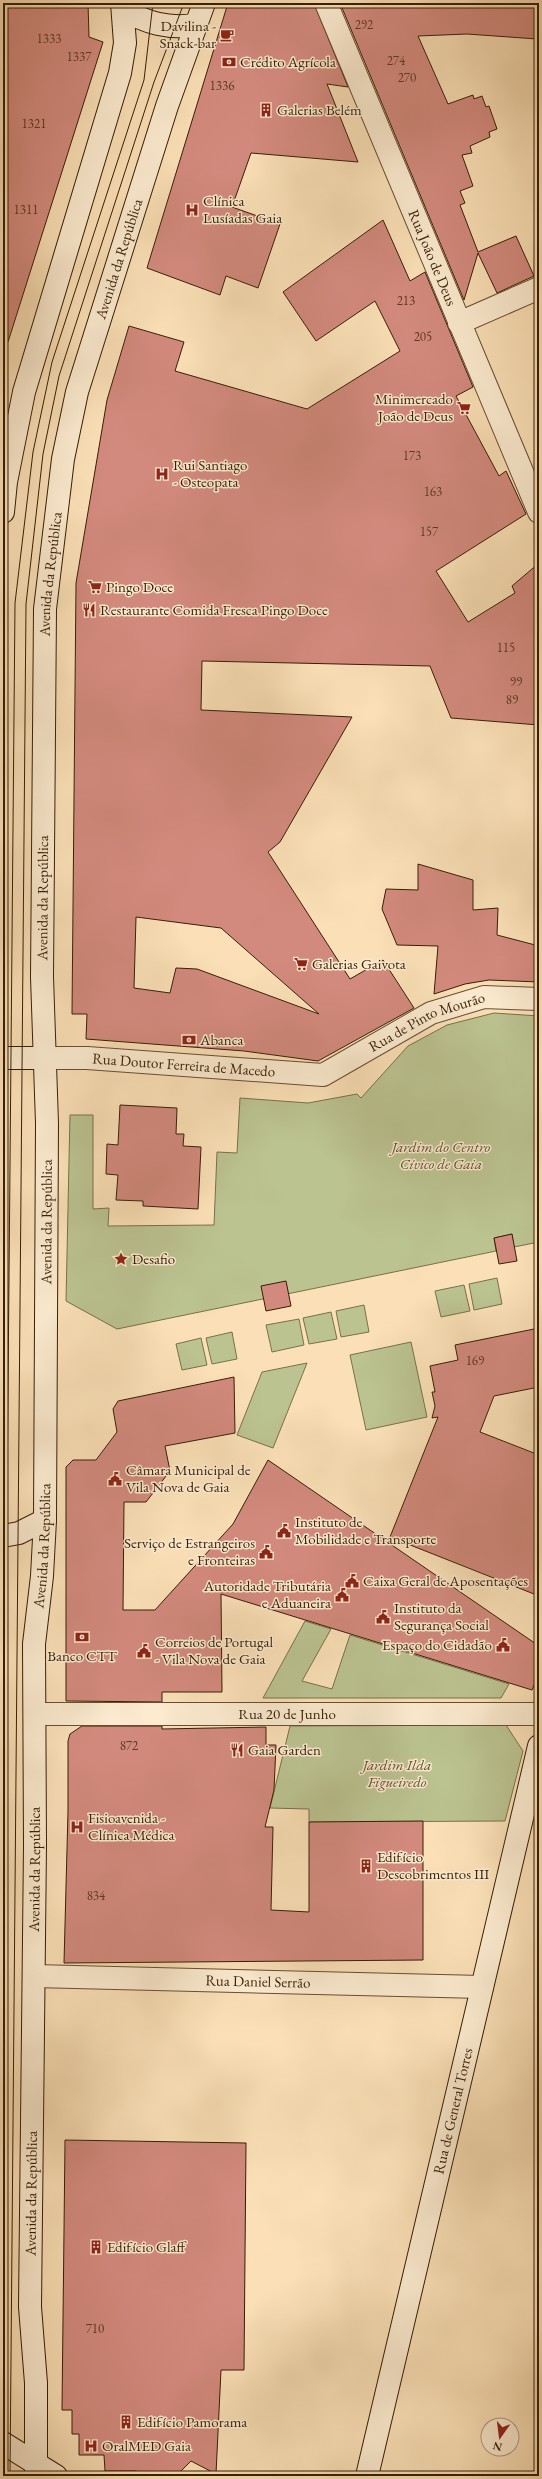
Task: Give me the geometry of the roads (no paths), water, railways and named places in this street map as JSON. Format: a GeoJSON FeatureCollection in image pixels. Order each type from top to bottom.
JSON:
{"type":"FeatureCollection","features":[{"type":"Feature","properties":{"kind":"main road","name":"Avenida da República"},"geometry":{"type":"LineString","coordinates":[[36,2469],[36,2383],[30,2307],[34,1976],[34,1644],[42,1576],[45,1520],[47,1134],[42,970],[45,609],[63,459],[77,392],[195,25],[204,3]]}},
{"type":"Feature","properties":{"kind":"main road","name":"Rua João de Deus"},"geometry":{"type":"LineString","coordinates":[[326,3],[539,512]]}},
{"type":"Feature","properties":{"kind":"main road"},"geometry":{"type":"LineString","coordinates":[[122,6],[150,24],[175,27],[195,25]]}},
{"type":"Feature","properties":{"kind":"main road"},"geometry":{"type":"LineString","coordinates":[[3,512],[4,482],[24,392],[120,73],[125,43],[122,6]]}},
{"type":"Feature","properties":{"kind":"main road"},"geometry":{"type":"LineString","coordinates":[[459,323],[539,288]]}},
{"type":"Feature","properties":{"kind":"main road","name":"Rua de Pinto Mourão"},"geometry":{"type":"LineString","coordinates":[[323,1075],[431,1013],[484,997],[539,999]]}},
{"type":"Feature","properties":{"kind":"main road","name":"Rua Doutor Ferreira de Macedo"},"geometry":{"type":"LineString","coordinates":[[3,1058],[87,1058],[323,1075]]}},
{"type":"Feature","properties":{"kind":"main road"},"geometry":{"type":"LineString","coordinates":[[3,1536],[19,1534],[45,1520]]}},
{"type":"Feature","properties":{"kind":"main road","name":"Rua 20 de Junho"},"geometry":{"type":"LineString","coordinates":[[35,1714],[539,1714]]}},
{"type":"Feature","properties":{"kind":"main road","name":"Rua de General Torres"},"geometry":{"type":"LineString","coordinates":[[367,2476],[539,1746]]}},
{"type":"Feature","properties":{"kind":"main road","name":"Rua Daniel Serrão"},"geometry":{"type":"LineString","coordinates":[[34,1976],[482,1987]]}},
{"type":"Feature","properties":{"kind":"main road"},"geometry":{"type":"LineString","coordinates":[[3,2443],[36,2469],[56,2476]]}},
{"type":"Feature","properties":{"kind":"tram line"},"geometry":{"type":"LineString","coordinates":[[3,1952],[15,603],[33,452],[52,362],[144,80],[153,3]]}},
{"type":"Feature","properties":{"kind":"tram line"},"geometry":{"type":"LineString","coordinates":[[10,2476],[26,604],[43,454],[59,376],[154,82],[184,3]]}},
{"type":"Feature","properties":{"kind":"place","name":"Davilina - Snack-bar"},"geometry":{"type":"Point","coordinates":[227,35]}},
{"type":"Feature","properties":{"kind":"place","name":"Crédito Agrícola"},"geometry":{"type":"Point","coordinates":[229,62]}},
{"type":"Feature","properties":{"kind":"place","name":"Galerias Belém"},"geometry":{"type":"Point","coordinates":[266,110]}},
{"type":"Feature","properties":{"kind":"place","name":"Clínica Lusíadas Gaia"},"geometry":{"type":"Point","coordinates":[192,210]}},
{"type":"Feature","properties":{"kind":"place","name":"Minimercado João de Deus"},"geometry":{"type":"Point","coordinates":[464,408]}},
{"type":"Feature","properties":{"kind":"place","name":"Rui Santiago - Osteopata"},"geometry":{"type":"Point","coordinates":[162,474]}},
{"type":"Feature","properties":{"kind":"place","name":"Pingo Doce"},"geometry":{"type":"Point","coordinates":[95,587]}},
{"type":"Feature","properties":{"kind":"place","name":"Restaurante Comida Fresca Pingo Doce"},"geometry":{"type":"Point","coordinates":[89,610]}},
{"type":"Feature","properties":{"kind":"place","name":"Galerias Gaivota"},"geometry":{"type":"Point","coordinates":[301,964]}},
{"type":"Feature","properties":{"kind":"place","name":"Abanca"},"geometry":{"type":"Point","coordinates":[189,1040]}},
{"type":"Feature","properties":{"kind":"place","name":"Desafio"},"geometry":{"type":"Point","coordinates":[121,1259]}},
{"type":"Feature","properties":{"kind":"place","name":"Câmara Municipal de Vila Nova de Gaia"},"geometry":{"type":"Point","coordinates":[115,1479]}},
{"type":"Feature","properties":{"kind":"place","name":"Instituto de Mobilidade e Transporte"},"geometry":{"type":"Point","coordinates":[284,1531]}},
{"type":"Feature","properties":{"kind":"place","name":"Serviço de Estrangeiros e Fronteiras"},"geometry":{"type":"Point","coordinates":[266,1552]}},
{"type":"Feature","properties":{"kind":"place","name":"Caixa Geral de Aposentações"},"geometry":{"type":"Point","coordinates":[352,1581]}},
{"type":"Feature","properties":{"kind":"place","name":"Autoridade Tributária e Aduaneira"},"geometry":{"type":"Point","coordinates":[342,1595]}},
{"type":"Feature","properties":{"kind":"place","name":"Instituto da Segurança Social"},"geometry":{"type":"Point","coordinates":[383,1617]}},
{"type":"Feature","properties":{"kind":"place","name":"Banco CTT"},"geometry":{"type":"Point","coordinates":[82,1637]}},
{"type":"Feature","properties":{"kind":"place","name":"Espaço do Cidadão"},"geometry":{"type":"Point","coordinates":[503,1645]}},
{"type":"Feature","properties":{"kind":"place","name":"Correios de Portugal - Vila Nova de Gaia"},"geometry":{"type":"Point","coordinates":[144,1651]}},
{"type":"Feature","properties":{"kind":"place","name":"Gaia Garden"},"geometry":{"type":"Point","coordinates":[237,1750]}},
{"type":"Feature","properties":{"kind":"place","name":"Fisioavenida - Clínica Médica"},"geometry":{"type":"Point","coordinates":[77,1827]}},
{"type":"Feature","properties":{"kind":"place","name":"Edifício Descobrimentos III"},"geometry":{"type":"Point","coordinates":[366,1866]}},
{"type":"Feature","properties":{"kind":"place","name":"Edifício Glaff"},"geometry":{"type":"Point","coordinates":[96,2247]}},
{"type":"Feature","properties":{"kind":"place","name":"Edifício Pamorama"},"geometry":{"type":"Point","coordinates":[126,2422]}},
{"type":"Feature","properties":{"kind":"place","name":"OralMED Gaia"},"geometry":{"type":"Point","coordinates":[91,2446]}},
{"type":"Feature","properties":{"kind":"park label","name":"Jardim do Centro Cívico de Gaia"},"geometry":{"type":"Point","coordinates":[441,1156]}},
{"type":"Feature","properties":{"kind":"park label","name":"Jardim Ilda Figueiredo"},"geometry":{"type":"Point","coordinates":[397,1774]}}]}
